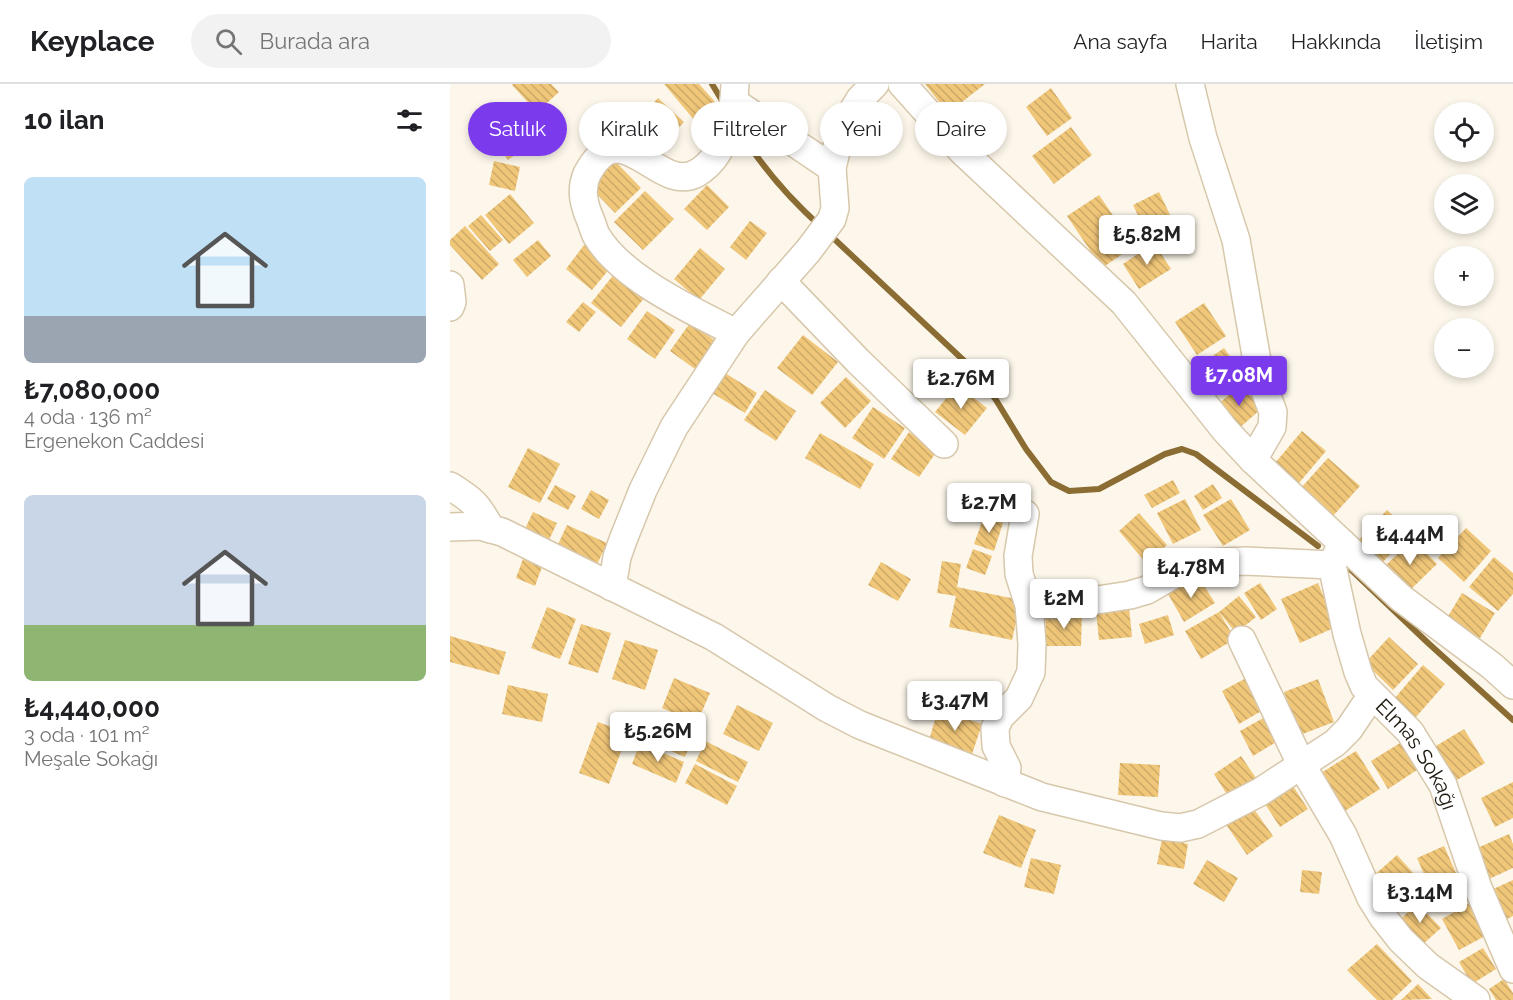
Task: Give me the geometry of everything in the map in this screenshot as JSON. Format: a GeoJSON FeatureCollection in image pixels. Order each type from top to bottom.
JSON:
{"type":"FeatureCollection","features":[{"type":"Feature","properties":{"kind":"street"},"geometry":{"type":"LineString","coordinates":[[612,587],[617,557],[643,490],[674,427],[736,333],[832,219],[836,208],[832,168],[848,119],[860,99],[875,84]]}},
{"type":"Feature","properties":{"kind":"street"},"geometry":{"type":"LineString","coordinates":[[902,84],[962,151],[1124,303],[1225,430],[1337,554],[1492,666],[1513,685]]}},
{"type":"Feature","properties":{"kind":"street"},"geometry":{"type":"LineString","coordinates":[[1190,84],[1203,138],[1236,240],[1257,361],[1262,383],[1274,412],[1272,427],[1253,460]]}},
{"type":"Feature","properties":{"kind":"street"},"geometry":{"type":"LineString","coordinates":[[736,333],[666,296],[638,277],[615,257],[596,234],[582,198],[584,182],[593,163],[603,154],[616,149],[630,153],[666,172],[683,176],[696,174],[721,147],[735,93],[832,168]]}},
{"type":"Feature","properties":{"kind":"street"},"geometry":{"type":"LineString","coordinates":[[781,281],[858,361],[944,444]]}},
{"type":"Feature","properties":{"kind":"street"},"geometry":{"type":"LineString","coordinates":[[450,285],[450,306]]}},
{"type":"Feature","properties":{"kind":"street"},"geometry":{"type":"LineString","coordinates":[[450,486],[480,508],[491,529]]}},
{"type":"Feature","properties":{"kind":"street"},"geometry":{"type":"LineString","coordinates":[[1005,783],[1007,768],[996,746],[995,728],[1000,717],[1019,698],[1031,672],[1032,644],[1029,605],[1019,574],[1018,556],[1025,514]]}},
{"type":"Feature","properties":{"kind":"street"},"geometry":{"type":"LineString","coordinates":[[450,526],[480,526],[502,532],[714,637],[828,708],[860,725],[1005,783],[1066,804],[1161,825],[1180,828],[1198,824],[1302,766],[1335,743],[1349,729],[1372,695]]}},
{"type":"Feature","properties":{"kind":"street"},"geometry":{"type":"LineString","coordinates":[[1029,605],[1071,604],[1130,595],[1146,590],[1181,570],[1207,563],[1337,554]]}},
{"type":"Feature","properties":{"kind":"street","name":"Elmas Sokağı"},"geometry":{"type":"LineString","coordinates":[[1337,554],[1353,658],[1364,686],[1410,732],[1443,785],[1478,888],[1513,969]]}},
{"type":"Feature","properties":{"kind":"street"},"geometry":{"type":"LineString","coordinates":[[1242,640],[1302,766],[1342,835],[1371,898],[1401,940],[1428,966],[1476,1000]]}},
{"type":"Feature","properties":{"kind":"building"},"geometry":{"type":"Polygon","coordinates":[[[551,84],[559,92],[548,102],[528,102],[512,85],[551,84]]]}},
{"type":"Feature","properties":{"kind":"building"},"geometry":{"type":"Polygon","coordinates":[[[664,84],[699,84],[715,102],[691,102],[691,116],[664,84]]]}},
{"type":"Feature","properties":{"kind":"building"},"geometry":{"type":"Polygon","coordinates":[[[925,84],[985,84],[962,102],[939,102],[925,84]]]}},
{"type":"Feature","properties":{"kind":"building"},"geometry":{"type":"Polygon","coordinates":[[[1051,88],[1072,118],[1047,136],[1026,107],[1051,88]]]}},
{"type":"Feature","properties":{"kind":"building"},"geometry":{"type":"Polygon","coordinates":[[[679,117],[684,122],[679,127],[679,117]]]}},
{"type":"Feature","properties":{"kind":"building"},"geometry":{"type":"Polygon","coordinates":[[[1071,127],[1092,155],[1054,184],[1032,156],[1071,127]]]}},
{"type":"Feature","properties":{"kind":"building"},"geometry":{"type":"Polygon","coordinates":[[[494,161],[520,167],[515,191],[489,185],[494,161]]]}},
{"type":"Feature","properties":{"kind":"building"},"geometry":{"type":"Polygon","coordinates":[[[615,161],[641,188],[615,213],[589,186],[615,161]]]}},
{"type":"Feature","properties":{"kind":"building"},"geometry":{"type":"Polygon","coordinates":[[[707,185],[729,207],[707,230],[684,209],[707,185]]]}},
{"type":"Feature","properties":{"kind":"building"},"geometry":{"type":"Polygon","coordinates":[[[645,191],[674,219],[643,250],[614,222],[645,191]]]}},
{"type":"Feature","properties":{"kind":"building"},"geometry":{"type":"Polygon","coordinates":[[[1159,192],[1175,225],[1149,238],[1133,205],[1159,192]]]}},
{"type":"Feature","properties":{"kind":"building"},"geometry":{"type":"Polygon","coordinates":[[[510,194],[534,223],[509,244],[485,215],[510,194]]]}},
{"type":"Feature","properties":{"kind":"building"},"geometry":{"type":"Polygon","coordinates":[[[1099,195],[1134,246],[1102,268],[1067,216],[1099,195]]]}},
{"type":"Feature","properties":{"kind":"building"},"geometry":{"type":"Polygon","coordinates":[[[481,215],[503,240],[490,251],[468,226],[481,215]]]}},
{"type":"Feature","properties":{"kind":"building"},"geometry":{"type":"Polygon","coordinates":[[[750,221],[767,233],[746,260],[730,247],[750,221]]]}},
{"type":"Feature","properties":{"kind":"building"},"geometry":{"type":"Polygon","coordinates":[[[465,226],[499,264],[482,280],[450,245],[450,240],[465,226]]]}},
{"type":"Feature","properties":{"kind":"building"},"geometry":{"type":"Polygon","coordinates":[[[538,240],[551,256],[527,277],[513,260],[538,240]]]}},
{"type":"Feature","properties":{"kind":"building"},"geometry":{"type":"Polygon","coordinates":[[[1154,243],[1171,269],[1139,289],[1123,264],[1154,243]]]}},
{"type":"Feature","properties":{"kind":"building"},"geometry":{"type":"Polygon","coordinates":[[[584,245],[611,267],[592,290],[566,269],[584,245]]]}},
{"type":"Feature","properties":{"kind":"building"},"geometry":{"type":"Polygon","coordinates":[[[700,248],[725,269],[699,300],[674,279],[700,248]]]}},
{"type":"Feature","properties":{"kind":"building"},"geometry":{"type":"Polygon","coordinates":[[[615,273],[645,297],[621,327],[591,303],[615,273]]]}},
{"type":"Feature","properties":{"kind":"building"},"geometry":{"type":"Polygon","coordinates":[[[583,302],[596,312],[579,332],[566,322],[583,302]]]}},
{"type":"Feature","properties":{"kind":"building"},"geometry":{"type":"Polygon","coordinates":[[[1204,303],[1226,336],[1197,355],[1175,322],[1204,303]]]}},
{"type":"Feature","properties":{"kind":"building"},"geometry":{"type":"Polygon","coordinates":[[[647,311],[675,330],[655,359],[627,339],[647,311]]]}},
{"type":"Feature","properties":{"kind":"building"},"geometry":{"type":"Polygon","coordinates":[[[690,323],[720,344],[699,372],[670,351],[690,323]]]}},
{"type":"Feature","properties":{"kind":"building"},"geometry":{"type":"Polygon","coordinates":[[[803,335],[838,362],[812,395],[777,368],[803,335]]]}},
{"type":"Feature","properties":{"kind":"building"},"geometry":{"type":"Polygon","coordinates":[[[1224,348],[1244,376],[1218,395],[1197,367],[1224,348]]]}},
{"type":"Feature","properties":{"kind":"building"},"geometry":{"type":"Polygon","coordinates":[[[725,373],[757,393],[745,413],[712,393],[725,373]]]}},
{"type":"Feature","properties":{"kind":"building"},"geometry":{"type":"Polygon","coordinates":[[[846,377],[871,401],[845,428],[820,403],[846,377]]]}},
{"type":"Feature","properties":{"kind":"building"},"geometry":{"type":"Polygon","coordinates":[[[957,385],[987,408],[965,435],[935,412],[957,385]]]}},
{"type":"Feature","properties":{"kind":"building"},"geometry":{"type":"Polygon","coordinates":[[[1241,385],[1261,409],[1237,430],[1217,405],[1241,385]]]}},
{"type":"Feature","properties":{"kind":"building"},"geometry":{"type":"Polygon","coordinates":[[[765,390],[796,411],[776,441],[744,420],[765,390]]]}},
{"type":"Feature","properties":{"kind":"building"},"geometry":{"type":"Polygon","coordinates":[[[873,407],[905,428],[884,459],[852,438],[873,407]]]}},
{"type":"Feature","properties":{"kind":"building"},"geometry":{"type":"Polygon","coordinates":[[[1302,431],[1326,451],[1299,483],[1275,463],[1302,431]]]}},
{"type":"Feature","properties":{"kind":"building"},"geometry":{"type":"Polygon","coordinates":[[[909,432],[937,451],[919,477],[891,459],[909,432]]]}},
{"type":"Feature","properties":{"kind":"building"},"geometry":{"type":"Polygon","coordinates":[[[820,433],[874,464],[860,489],[805,458],[820,433]]]}},
{"type":"Feature","properties":{"kind":"building"},"geometry":{"type":"Polygon","coordinates":[[[528,448],[560,464],[540,503],[508,487],[528,448]]]}},
{"type":"Feature","properties":{"kind":"building"},"geometry":{"type":"Polygon","coordinates":[[[1328,458],[1360,486],[1332,517],[1300,489],[1328,458]]]}},
{"type":"Feature","properties":{"kind":"building"},"geometry":{"type":"Polygon","coordinates":[[[1173,480],[1180,493],[1152,508],[1144,495],[1173,480]]]}},
{"type":"Feature","properties":{"kind":"building"},"geometry":{"type":"Polygon","coordinates":[[[1213,484],[1222,498],[1203,510],[1194,496],[1213,484]]]}},
{"type":"Feature","properties":{"kind":"building"},"geometry":{"type":"Polygon","coordinates":[[[555,485],[576,496],[568,510],[547,499],[555,485]]]}},
{"type":"Feature","properties":{"kind":"building"},"geometry":{"type":"Polygon","coordinates":[[[591,490],[609,500],[599,519],[581,509],[591,490]]]}},
{"type":"Feature","properties":{"kind":"building"},"geometry":{"type":"Polygon","coordinates":[[[1185,499],[1201,530],[1173,544],[1157,513],[1185,499]]]}},
{"type":"Feature","properties":{"kind":"building"},"geometry":{"type":"Polygon","coordinates":[[[1231,499],[1250,530],[1223,546],[1203,515],[1231,499]]]}},
{"type":"Feature","properties":{"kind":"building"},"geometry":{"type":"Polygon","coordinates":[[[1387,510],[1411,532],[1380,565],[1356,543],[1387,510]]]}},
{"type":"Feature","properties":{"kind":"building"},"geometry":{"type":"Polygon","coordinates":[[[533,512],[557,523],[549,540],[525,529],[533,512]]]}},
{"type":"Feature","properties":{"kind":"building"},"geometry":{"type":"Polygon","coordinates":[[[1139,513],[1167,545],[1146,563],[1119,531],[1139,513]]]}},
{"type":"Feature","properties":{"kind":"building"},"geometry":{"type":"Polygon","coordinates":[[[984,516],[1003,523],[994,551],[974,544],[984,516]]]}},
{"type":"Feature","properties":{"kind":"building"},"geometry":{"type":"Polygon","coordinates":[[[567,525],[607,543],[594,571],[554,553],[567,525]]]}},
{"type":"Feature","properties":{"kind":"building"},"geometry":{"type":"Polygon","coordinates":[[[1466,528],[1491,551],[1464,582],[1438,558],[1466,528]]]}},
{"type":"Feature","properties":{"kind":"building"},"geometry":{"type":"Polygon","coordinates":[[[1413,539],[1437,564],[1407,593],[1383,568],[1413,539]]]}},
{"type":"Feature","properties":{"kind":"building"},"geometry":{"type":"Polygon","coordinates":[[[973,549],[992,556],[985,575],[966,568],[973,549]]]}},
{"type":"Feature","properties":{"kind":"building"},"geometry":{"type":"Polygon","coordinates":[[[1494,557],[1513,573],[1513,594],[1498,611],[1469,587],[1494,557]]]}},
{"type":"Feature","properties":{"kind":"building"},"geometry":{"type":"Polygon","coordinates":[[[523,559],[542,567],[535,586],[516,578],[523,559]]]}},
{"type":"Feature","properties":{"kind":"building"},"geometry":{"type":"Polygon","coordinates":[[[942,561],[961,564],[957,587],[1021,600],[1012,640],[949,627],[956,596],[937,593],[942,561]]]}},
{"type":"Feature","properties":{"kind":"building"},"geometry":{"type":"Polygon","coordinates":[[[881,562],[911,579],[898,601],[868,585],[881,562]]]}},
{"type":"Feature","properties":{"kind":"building"},"geometry":{"type":"Polygon","coordinates":[[[1198,576],[1215,603],[1184,622],[1168,594],[1198,576]]]}},
{"type":"Feature","properties":{"kind":"building"},"geometry":{"type":"Polygon","coordinates":[[[1260,583],[1277,609],[1261,620],[1244,593],[1260,583]]]}},
{"type":"Feature","properties":{"kind":"building"},"geometry":{"type":"Polygon","coordinates":[[[1318,583],[1336,627],[1300,643],[1281,599],[1318,583]]]}},
{"type":"Feature","properties":{"kind":"building"},"geometry":{"type":"Polygon","coordinates":[[[1462,593],[1495,613],[1480,638],[1447,618],[1462,593]]]}},
{"type":"Feature","properties":{"kind":"building"},"geometry":{"type":"Polygon","coordinates":[[[1239,596],[1256,617],[1236,633],[1219,612],[1239,596]]]}},
{"type":"Feature","properties":{"kind":"building"},"geometry":{"type":"Polygon","coordinates":[[[547,607],[576,619],[560,659],[531,648],[547,607]]]}},
{"type":"Feature","properties":{"kind":"building"},"geometry":{"type":"Polygon","coordinates":[[[1129,607],[1132,637],[1099,640],[1096,611],[1129,607]]]}},
{"type":"Feature","properties":{"kind":"building"},"geometry":{"type":"Polygon","coordinates":[[[1219,612],[1235,639],[1201,659],[1185,631],[1219,612]]]}},
{"type":"Feature","properties":{"kind":"building"},"geometry":{"type":"Polygon","coordinates":[[[1046,613],[1082,613],[1081,646],[1045,646],[1046,613]]]}},
{"type":"Feature","properties":{"kind":"building"},"geometry":{"type":"Polygon","coordinates":[[[1168,615],[1174,635],[1145,644],[1139,624],[1168,615]]]}},
{"type":"Feature","properties":{"kind":"building"},"geometry":{"type":"Polygon","coordinates":[[[581,624],[611,633],[598,673],[568,664],[581,624]]]}},
{"type":"Feature","properties":{"kind":"building"},"geometry":{"type":"Polygon","coordinates":[[[450,636],[506,652],[499,675],[450,662],[450,636]]]}},
{"type":"Feature","properties":{"kind":"building"},"geometry":{"type":"Polygon","coordinates":[[[1389,637],[1418,664],[1393,690],[1365,663],[1389,637]]]}},
{"type":"Feature","properties":{"kind":"building"},"geometry":{"type":"Polygon","coordinates":[[[625,640],[658,650],[645,690],[612,679],[625,640]]]}},
{"type":"Feature","properties":{"kind":"building"},"geometry":{"type":"Polygon","coordinates":[[[1423,665],[1445,684],[1416,717],[1394,699],[1423,665]]]}},
{"type":"Feature","properties":{"kind":"building"},"geometry":{"type":"Polygon","coordinates":[[[1248,677],[1265,709],[1239,724],[1222,691],[1248,677]]]}},
{"type":"Feature","properties":{"kind":"building"},"geometry":{"type":"Polygon","coordinates":[[[674,678],[710,693],[697,723],[662,708],[674,678]]]}},
{"type":"Feature","properties":{"kind":"building"},"geometry":{"type":"Polygon","coordinates":[[[1318,679],[1334,722],[1300,735],[1284,692],[1318,679]]]}},
{"type":"Feature","properties":{"kind":"building"},"geometry":{"type":"Polygon","coordinates":[[[508,685],[548,694],[542,722],[502,714],[508,685]]]}},
{"type":"Feature","properties":{"kind":"building"},"geometry":{"type":"Polygon","coordinates":[[[737,705],[773,723],[759,751],[723,734],[737,705]]]}},
{"type":"Feature","properties":{"kind":"building"},"geometry":{"type":"Polygon","coordinates":[[[938,710],[982,724],[972,754],[929,740],[938,710]]]}},
{"type":"Feature","properties":{"kind":"building"},"geometry":{"type":"Polygon","coordinates":[[[1265,717],[1278,741],[1253,756],[1240,731],[1265,717]]]}},
{"type":"Feature","properties":{"kind":"building"},"geometry":{"type":"Polygon","coordinates":[[[649,719],[693,737],[685,757],[641,739],[649,719]]]}},
{"type":"Feature","properties":{"kind":"building"},"geometry":{"type":"Polygon","coordinates":[[[598,722],[628,733],[609,784],[579,773],[598,722]]]}},
{"type":"Feature","properties":{"kind":"building"},"geometry":{"type":"Polygon","coordinates":[[[1464,729],[1485,763],[1452,783],[1431,749],[1464,729]]]}},
{"type":"Feature","properties":{"kind":"building"},"geometry":{"type":"Polygon","coordinates":[[[705,741],[748,762],[738,782],[696,761],[705,741]]]}},
{"type":"Feature","properties":{"kind":"building"},"geometry":{"type":"Polygon","coordinates":[[[640,743],[684,762],[676,783],[632,764],[640,743]]]}},
{"type":"Feature","properties":{"kind":"building"},"geometry":{"type":"Polygon","coordinates":[[[1400,743],[1417,770],[1388,789],[1371,761],[1400,743]]]}},
{"type":"Feature","properties":{"kind":"building"},"geometry":{"type":"Polygon","coordinates":[[[1356,751],[1380,789],[1345,811],[1321,773],[1356,751]]]}},
{"type":"Feature","properties":{"kind":"building"},"geometry":{"type":"Polygon","coordinates":[[[1241,756],[1256,778],[1228,796],[1214,774],[1241,756]]]}},
{"type":"Feature","properties":{"kind":"building"},"geometry":{"type":"Polygon","coordinates":[[[1120,763],[1160,765],[1158,797],[1118,795],[1120,763]]]}},
{"type":"Feature","properties":{"kind":"building"},"geometry":{"type":"Polygon","coordinates":[[[695,764],[737,786],[727,805],[685,783],[695,764]]]}},
{"type":"Feature","properties":{"kind":"building"},"geometry":{"type":"Polygon","coordinates":[[[1513,782],[1513,818],[1495,827],[1481,798],[1513,782]]]}},
{"type":"Feature","properties":{"kind":"building"},"geometry":{"type":"Polygon","coordinates":[[[1291,783],[1308,809],[1280,827],[1263,801],[1291,783]]]}},
{"type":"Feature","properties":{"kind":"building"},"geometry":{"type":"Polygon","coordinates":[[[1251,805],[1273,836],[1247,855],[1225,823],[1251,805]]]}},
{"type":"Feature","properties":{"kind":"building"},"geometry":{"type":"Polygon","coordinates":[[[999,815],[1036,830],[1021,868],[983,853],[999,815]]]}},
{"type":"Feature","properties":{"kind":"building"},"geometry":{"type":"Polygon","coordinates":[[[1509,834],[1513,844],[1513,868],[1489,879],[1475,849],[1509,834]]]}},
{"type":"Feature","properties":{"kind":"building"},"geometry":{"type":"Polygon","coordinates":[[[1162,839],[1188,844],[1184,869],[1157,864],[1162,839]]]}},
{"type":"Feature","properties":{"kind":"building"},"geometry":{"type":"Polygon","coordinates":[[[1444,846],[1457,875],[1430,888],[1417,858],[1444,846]]]}},
{"type":"Feature","properties":{"kind":"building"},"geometry":{"type":"Polygon","coordinates":[[[1397,855],[1416,876],[1389,899],[1371,878],[1397,855]]]}},
{"type":"Feature","properties":{"kind":"building"},"geometry":{"type":"Polygon","coordinates":[[[1031,858],[1061,865],[1054,894],[1024,887],[1031,858]]]}},
{"type":"Feature","properties":{"kind":"building"},"geometry":{"type":"Polygon","coordinates":[[[1207,860],[1238,878],[1224,902],[1193,884],[1207,860]]]}},
{"type":"Feature","properties":{"kind":"building"},"geometry":{"type":"Polygon","coordinates":[[[1302,870],[1322,872],[1319,894],[1300,892],[1302,870]]]}},
{"type":"Feature","properties":{"kind":"building"},"geometry":{"type":"Polygon","coordinates":[[[1513,880],[1513,916],[1503,921],[1489,891],[1513,880]]]}},
{"type":"Feature","properties":{"kind":"building"},"geometry":{"type":"Polygon","coordinates":[[[1417,903],[1441,928],[1422,945],[1399,921],[1417,903]]]}},
{"type":"Feature","properties":{"kind":"building"},"geometry":{"type":"Polygon","coordinates":[[[1470,903],[1487,935],[1459,950],[1442,919],[1470,903]]]}},
{"type":"Feature","properties":{"kind":"building"},"geometry":{"type":"Polygon","coordinates":[[[1377,944],[1412,981],[1392,1000],[1377,1000],[1347,970],[1377,944]]]}},
{"type":"Feature","properties":{"kind":"building"},"geometry":{"type":"Polygon","coordinates":[[[1483,948],[1496,969],[1472,984],[1459,962],[1483,948]]]}},
{"type":"Feature","properties":{"kind":"building"},"geometry":{"type":"Polygon","coordinates":[[[1504,979],[1513,993],[1513,1000],[1496,1000],[1489,989],[1504,979]]]}},
{"type":"Feature","properties":{"kind":"building"},"geometry":{"type":"Polygon","coordinates":[[[1418,984],[1432,999],[1401,1000],[1418,984]]]}},
{"type":"Feature","properties":{"kind":"waterway"},"geometry":{"type":"LineString","coordinates":[[712,84],[723,102]]}},
{"type":"Feature","properties":{"kind":"waterway"},"geometry":{"type":"LineString","coordinates":[[756,156],[797,204],[820,226]]}},
{"type":"Feature","properties":{"kind":"waterway"},"geometry":{"type":"LineString","coordinates":[[830,235],[975,371],[1026,449],[1051,482],[1069,491],[1099,489],[1165,454],[1182,449],[1196,454],[1318,546]]}},
{"type":"Feature","properties":{"kind":"waterway"},"geometry":{"type":"LineString","coordinates":[[1345,564],[1513,720]]}}]}
